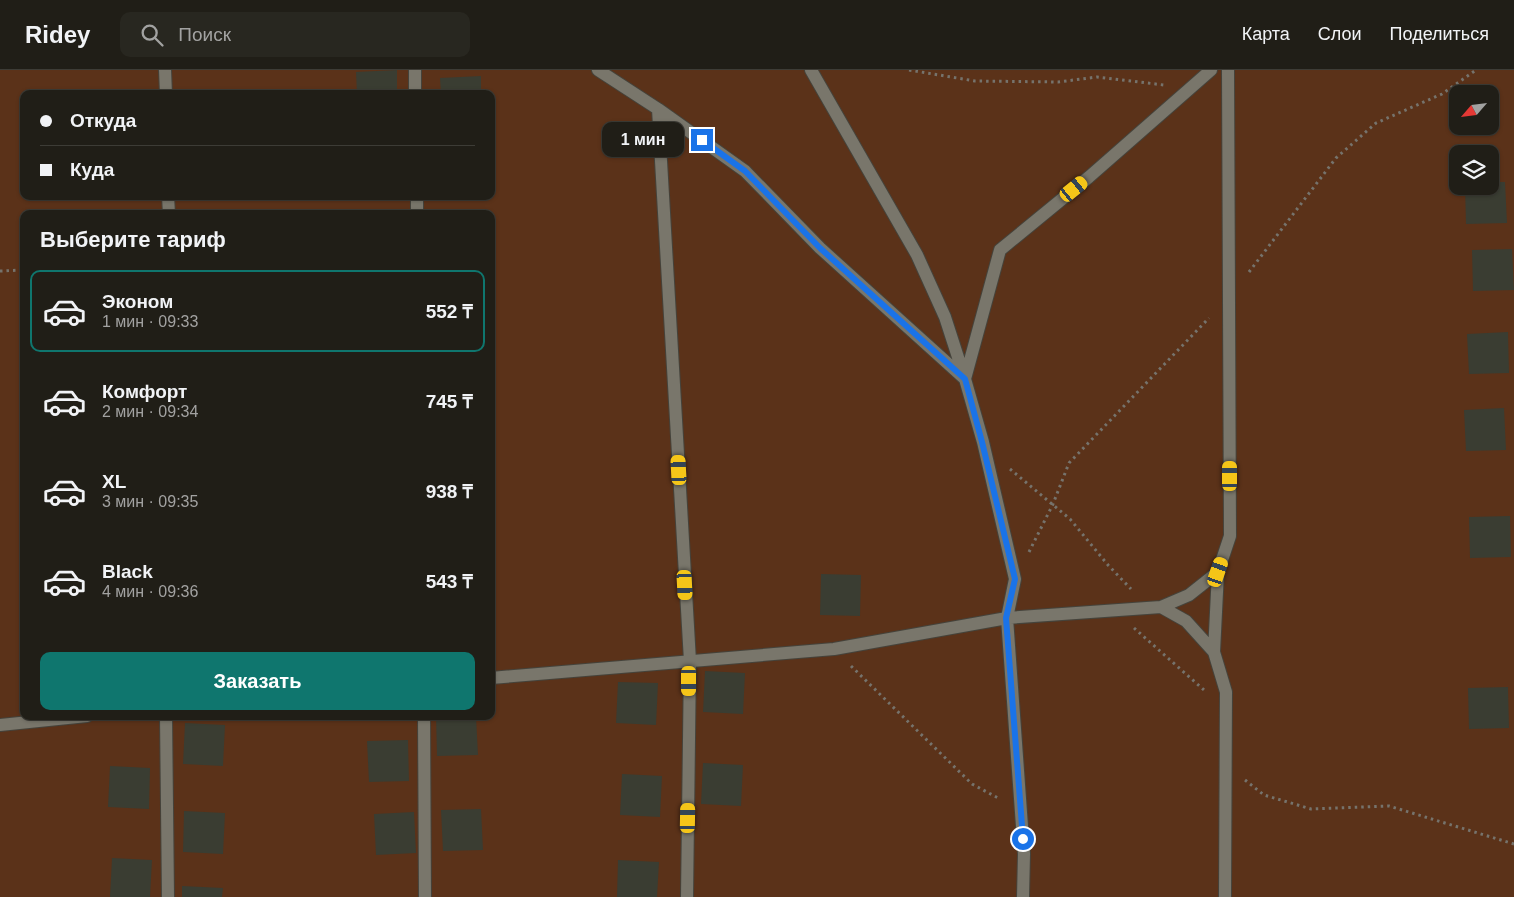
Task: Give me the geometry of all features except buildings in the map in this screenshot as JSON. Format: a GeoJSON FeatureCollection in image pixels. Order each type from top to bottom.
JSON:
{"type":"FeatureCollection","features":[{"type":"Feature","properties":{"kind":"street"},"geometry":{"type":"LineString","coordinates":[[166,70],[166,90]]}},
{"type":"Feature","properties":{"kind":"street"},"geometry":{"type":"LineString","coordinates":[[415,70],[415,90]]}},
{"type":"Feature","properties":{"kind":"street"},"geometry":{"type":"LineString","coordinates":[[598,70],[658,109],[745,171],[820,248],[965,379]]}},
{"type":"Feature","properties":{"kind":"street"},"geometry":{"type":"LineString","coordinates":[[811,70],[917,255],[945,316],[982,442],[1015,579],[1006,618],[1024,854],[1024,897]]}},
{"type":"Feature","properties":{"kind":"street"},"geometry":{"type":"LineString","coordinates":[[965,379],[1000,250],[1211,70]]}},
{"type":"Feature","properties":{"kind":"street"},"geometry":{"type":"LineString","coordinates":[[1225,897],[1226,692],[1214,652],[1218,572],[1230,536],[1228,70]]}},
{"type":"Feature","properties":{"kind":"street"},"geometry":{"type":"LineString","coordinates":[[658,109],[690,661],[687,897]]}},
{"type":"Feature","properties":{"kind":"street"},"geometry":{"type":"LineString","coordinates":[[495,678],[834,649],[1006,618],[1161,607],[1189,595],[1218,572]]}},
{"type":"Feature","properties":{"kind":"street"},"geometry":{"type":"LineString","coordinates":[[1161,607],[1186,621],[1214,652]]}},
{"type":"Feature","properties":{"kind":"street"},"geometry":{"type":"LineString","coordinates":[[0,724],[44,720]]}},
{"type":"Feature","properties":{"kind":"street"},"geometry":{"type":"LineString","coordinates":[[166,720],[168,897]]}},
{"type":"Feature","properties":{"kind":"street"},"geometry":{"type":"LineString","coordinates":[[424,720],[426,897]]}},
{"type":"Feature","properties":{"kind":"path"},"geometry":{"type":"LineString","coordinates":[[908,70],[975,81],[1058,82],[1097,77],[1190,88]]}},
{"type":"Feature","properties":{"kind":"path"},"geometry":{"type":"LineString","coordinates":[[0,270],[20,270]]}},
{"type":"Feature","properties":{"kind":"path"},"geometry":{"type":"LineString","coordinates":[[1009,468],[1070,518],[1148,608]]}},
{"type":"Feature","properties":{"kind":"path"},"geometry":{"type":"LineString","coordinates":[[1115,610],[1171,662],[1226,708]]}},
{"type":"Feature","properties":{"kind":"path"},"geometry":{"type":"LineString","coordinates":[[834,649],[972,784],[1020,810]]}},
{"type":"Feature","properties":{"kind":"path"},"geometry":{"type":"LineString","coordinates":[[1226,766],[1264,795],[1311,809],[1389,806],[1514,844]]}},
{"type":"Feature","properties":{"kind":"shaded area"},"geometry":{"type":"Polygon","coordinates":[[[0,70],[1514,70],[1514,897],[0,897],[0,70]]]}},
{"type":"Feature","properties":{"kind":"route"},"geometry":{"type":"LineString","coordinates":[[702,140],[745,171],[820,248],[965,379],[1015,579],[1006,618],[1023,839]]}}]}
